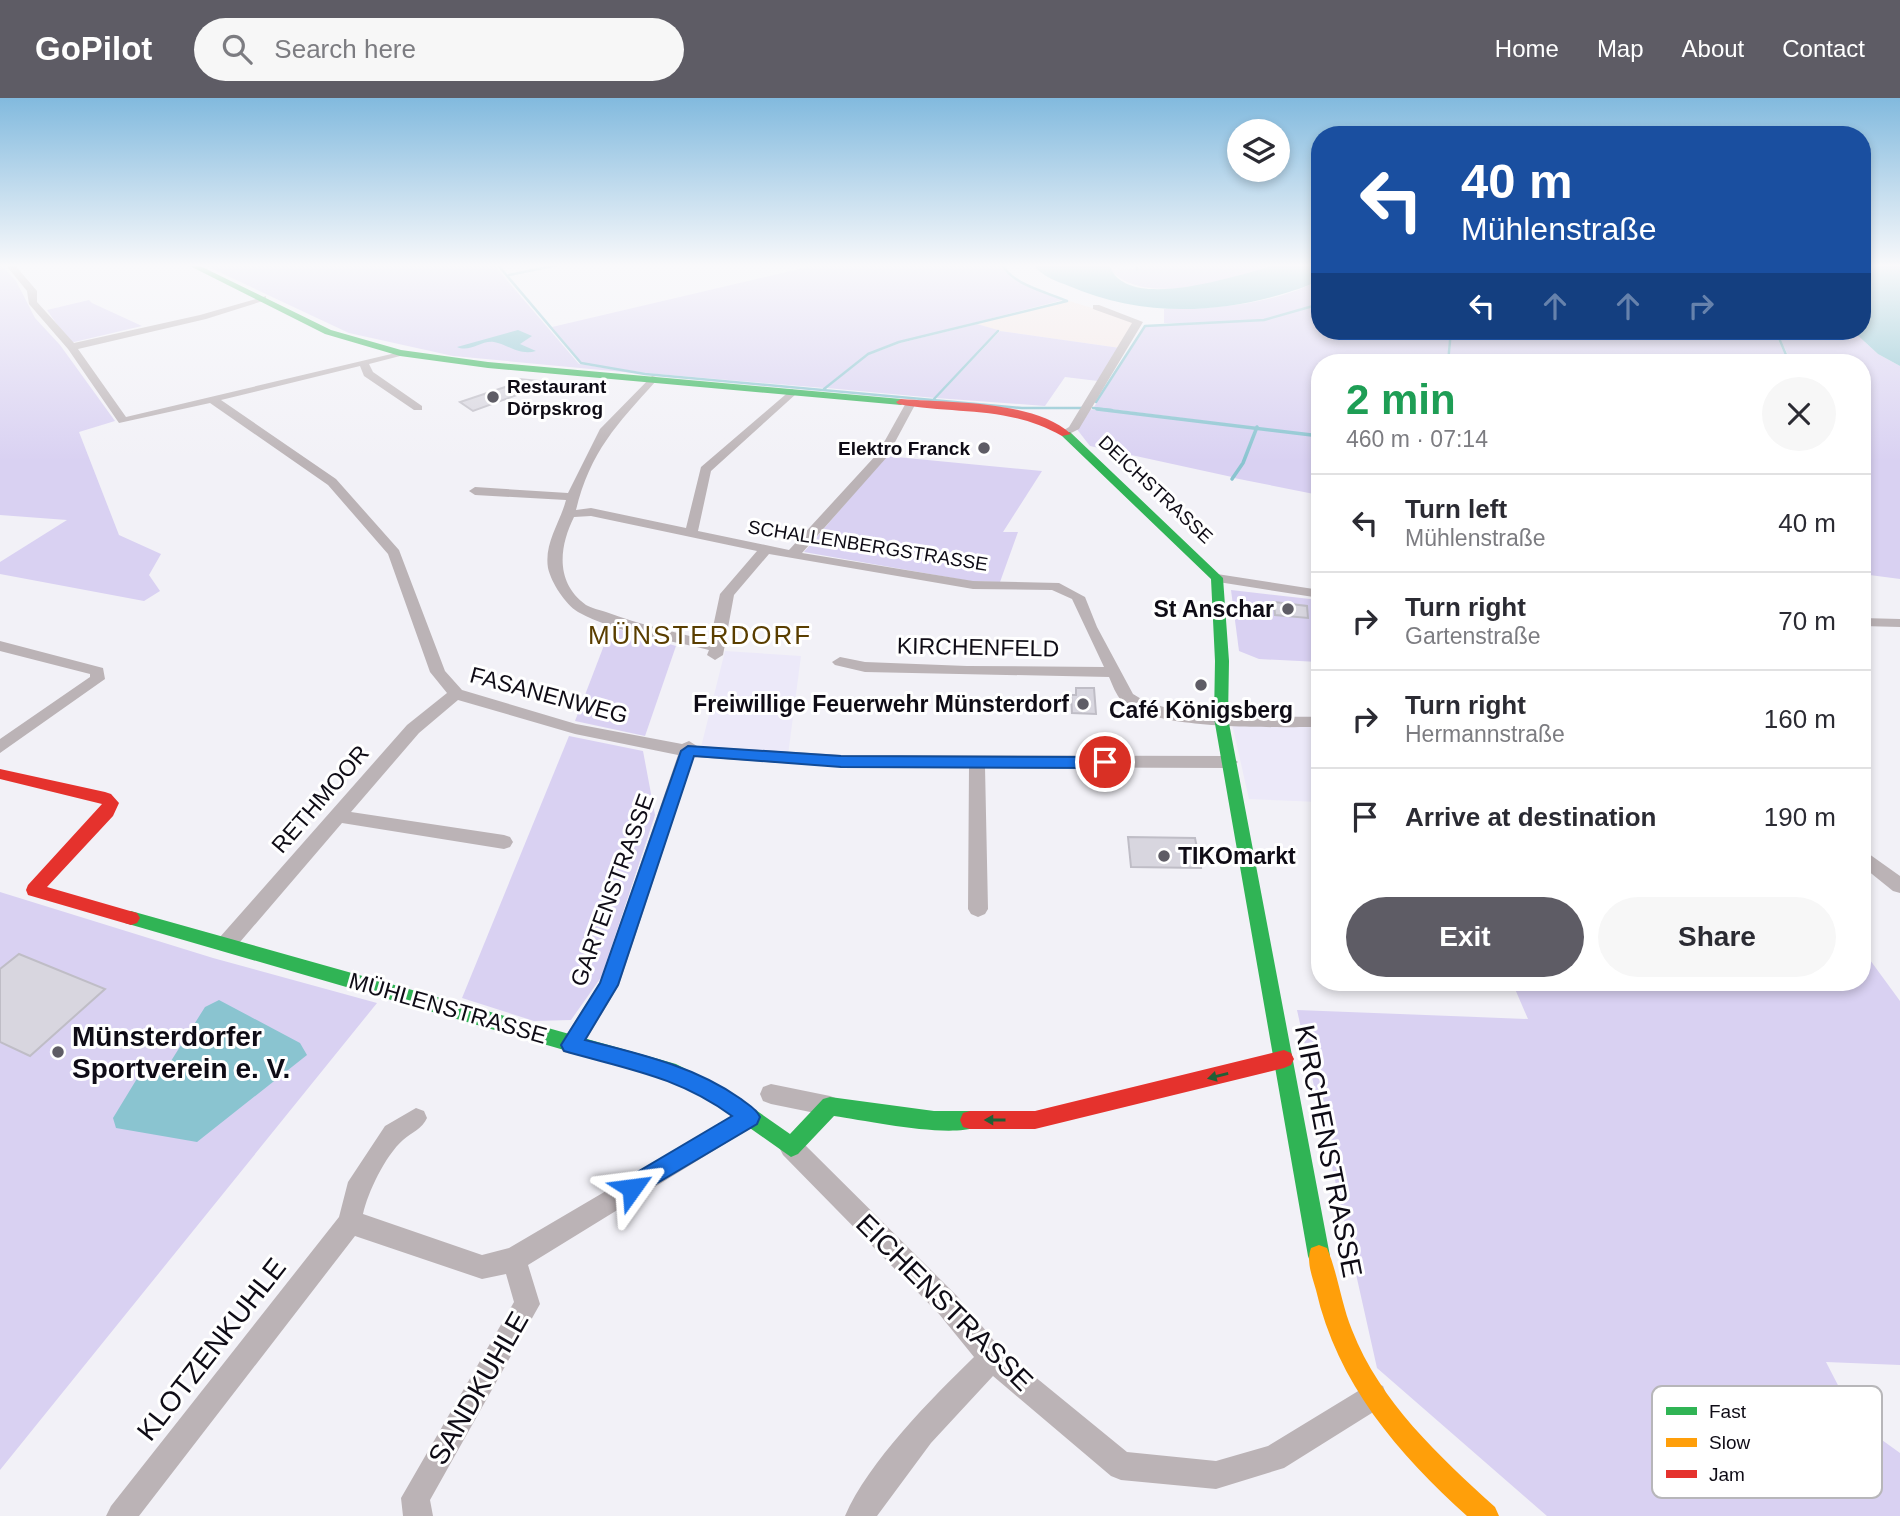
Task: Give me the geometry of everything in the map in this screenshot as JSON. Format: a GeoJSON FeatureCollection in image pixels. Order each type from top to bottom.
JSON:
{"type":"FeatureCollection","features":[{"type":"Feature","properties":{"kind":"street"},"geometry":{"type":"LineString","coordinates":[[57,330],[72,347],[121,419],[213,400],[400,353]]}},
{"type":"Feature","properties":{"kind":"street"},"geometry":{"type":"LineString","coordinates":[[72,347],[145,330]]}},
{"type":"Feature","properties":{"kind":"street","name":"DEICHSTRASSE"},"geometry":{"type":"LineString","coordinates":[[325,330],[362,344],[400,353],[474,363],[911,403],[1041,419],[1065,433],[1217,578]]}},
{"type":"Feature","properties":{"kind":"street"},"geometry":{"type":"LineString","coordinates":[[1065,433],[1073,429],[1133,330]]}},
{"type":"Feature","properties":{"kind":"street"},"geometry":{"type":"LineString","coordinates":[[363,364],[369,373],[418,408]]}},
{"type":"Feature","properties":{"kind":"street"},"geometry":{"type":"LineString","coordinates":[[652,379],[604,431],[576,486],[569,514],[557,537],[555,567],[562,586],[582,608],[626,625],[716,651],[727,594],[765,550]]}},
{"type":"Feature","properties":{"kind":"street"},"geometry":{"type":"LineString","coordinates":[[691,535],[705,470],[792,392]]}},
{"type":"Feature","properties":{"kind":"street","name":"FASANENWEG"},"geometry":{"type":"LineString","coordinates":[[213,400],[332,482],[394,553],[438,672],[456,694],[575,729],[689,749],[841,761],[1230,762]]}},
{"type":"Feature","properties":{"kind":"street"},"geometry":{"type":"LineString","coordinates":[[792,555],[889,448],[911,403]]}},
{"type":"Feature","properties":{"kind":"street"},"geometry":{"type":"LineString","coordinates":[[475,491],[573,497]]}},
{"type":"Feature","properties":{"kind":"street","name":"SCHALLENBERGSTRASSE"},"geometry":{"type":"LineString","coordinates":[[569,514],[591,512],[765,550],[973,585],[1054,586],[1078,597],[1127,697],[1142,708],[1166,714],[1311,722]]}},
{"type":"Feature","properties":{"kind":"street"},"geometry":{"type":"LineString","coordinates":[[1217,578],[1311,593]]}},
{"type":"Feature","properties":{"kind":"street","name":"KIRCHENSTRASSE"},"geometry":{"type":"LineString","coordinates":[[1217,578],[1222,661],[1221,718],[1322,1270],[1351,1357],[1373,1396],[1424,1459],[1486,1516]]}},
{"type":"Feature","properties":{"kind":"street"},"geometry":{"type":"LineString","coordinates":[[1871,622],[1900,623]]}},
{"type":"Feature","properties":{"kind":"street"},"geometry":{"type":"LineString","coordinates":[[0,646],[98,671],[97,679],[0,747]]}},
{"type":"Feature","properties":{"kind":"street","name":"KIRCHENFELD"},"geometry":{"type":"LineString","coordinates":[[840,662],[865,667],[967,671],[1115,672]]}},
{"type":"Feature","properties":{"kind":"street","name":"RETHMOOR"},"geometry":{"type":"LineString","coordinates":[[227,943],[413,729],[440,704],[456,694]]}},
{"type":"Feature","properties":{"kind":"street","name":"GARTENSTRASSE"},"geometry":{"type":"LineString","coordinates":[[571,1045],[609,985],[689,749]]}},
{"type":"Feature","properties":{"kind":"street"},"geometry":{"type":"LineString","coordinates":[[977,762],[978,909]]}},
{"type":"Feature","properties":{"kind":"street","name":"MÜHLENSTRASSE"},"geometry":{"type":"LineString","coordinates":[[0,774],[105,798],[111,803],[107,812],[34,890],[676,1073],[720,1096],[791,1147]]}},
{"type":"Feature","properties":{"kind":"street"},"geometry":{"type":"LineString","coordinates":[[338,816],[504,842]]}},
{"type":"Feature","properties":{"kind":"street"},"geometry":{"type":"LineString","coordinates":[[1871,863],[1900,886]]}},
{"type":"Feature","properties":{"kind":"street"},"geometry":{"type":"LineString","coordinates":[[771,1094],[830,1106],[934,1120],[1035,1120],[1284,1059]]}},
{"type":"Feature","properties":{"kind":"street"},"geometry":{"type":"LineString","coordinates":[[791,1147],[830,1106]]}},
{"type":"Feature","properties":{"kind":"street"},"geometry":{"type":"LineString","coordinates":[[350,1222],[482,1267],[514,1259],[750,1117]]}},
{"type":"Feature","properties":{"kind":"street","name":"KLOTZENKUHLE"},"geometry":{"type":"LineString","coordinates":[[121,1516],[350,1222],[356,1190],[393,1134],[416,1118]]}},
{"type":"Feature","properties":{"kind":"street","name":"EICHENSTRASSE"},"geometry":{"type":"LineString","coordinates":[[791,1147],[948,1306],[992,1358],[1121,1466],[1216,1475],[1275,1458],[1373,1396]]}},
{"type":"Feature","properties":{"kind":"street","name":"SANDKUHLE"},"geometry":{"type":"LineString","coordinates":[[418,1516],[415,1499],[527,1304],[514,1259]]}},
{"type":"Feature","properties":{"kind":"street"},"geometry":{"type":"LineString","coordinates":[[860,1516],[878,1486],[944,1404],[992,1358]]}},
{"type":"Feature","properties":{"kind":"shaded area"},"geometry":{"type":"Polygon","coordinates":[[[0,330],[46,330],[115,421],[79,432],[119,535],[161,554],[149,575],[160,591],[144,601],[0,574],[0,562],[67,520],[0,515],[0,330]]]}},
{"type":"Feature","properties":{"kind":"shaded area"},"geometry":{"type":"Polygon","coordinates":[[[61,330],[124,330],[70,343],[61,330]]]}},
{"type":"Feature","properties":{"kind":"shaded area"},"geometry":{"type":"Polygon","coordinates":[[[343,330],[550,330],[579,364],[644,374],[453,356],[343,330]]]}},
{"type":"Feature","properties":{"kind":"shaded area"},"geometry":{"type":"Polygon","coordinates":[[[555,330],[945,330],[866,354],[824,388],[646,373],[582,363],[555,330]]]}},
{"type":"Feature","properties":{"kind":"shaded area"},"geometry":{"type":"Polygon","coordinates":[[[952,330],[998,330],[935,398],[827,388],[868,355],[900,343],[952,330]]]}},
{"type":"Feature","properties":{"kind":"shaded area"},"geometry":{"type":"Polygon","coordinates":[[[997,330],[1130,330],[1120,348],[997,330]]]}},
{"type":"Feature","properties":{"kind":"shaded area"},"geometry":{"type":"Polygon","coordinates":[[[1143,330],[1311,330],[1311,340],[1449,340],[1448,354],[1311,354],[1311,434],[1094,407],[1143,330]]]}},
{"type":"Feature","properties":{"kind":"shaded area"},"geometry":{"type":"Polygon","coordinates":[[[1000,331],[1120,348],[1098,381],[1065,377],[1045,406],[936,398],[1000,331]]]}},
{"type":"Feature","properties":{"kind":"shaded area"},"geometry":{"type":"Polygon","coordinates":[[[1451,340],[1778,340],[1784,354],[1450,354],[1451,340]]]}},
{"type":"Feature","properties":{"kind":"shaded area"},"geometry":{"type":"Polygon","coordinates":[[[1781,340],[1863,340],[1878,354],[1900,366],[1900,579],[1871,575],[1871,354],[1787,354],[1781,340]]]}},
{"type":"Feature","properties":{"kind":"shaded area"},"geometry":{"type":"Polygon","coordinates":[[[1087,409],[1255,428],[1242,463],[1232,477],[1090,446],[1076,428],[1087,409]]]}},
{"type":"Feature","properties":{"kind":"shaded area"},"geometry":{"type":"Polygon","coordinates":[[[1258,428],[1311,436],[1311,493],[1234,478],[1244,463],[1258,428]]]}},
{"type":"Feature","properties":{"kind":"shaded area"},"geometry":{"type":"Polygon","coordinates":[[[886,456],[1042,471],[1003,532],[1018,532],[1000,582],[970,581],[804,552],[886,456]]]}},
{"type":"Feature","properties":{"kind":"shaded area"},"geometry":{"type":"Polygon","coordinates":[[[1231,590],[1311,599],[1311,662],[1259,659],[1239,651],[1231,590]]]}},
{"type":"Feature","properties":{"kind":"shaded area"},"geometry":{"type":"Polygon","coordinates":[[[611,627],[676,646],[645,736],[575,721],[611,627]]]}},
{"type":"Feature","properties":{"kind":"shaded area"},"geometry":{"type":"Polygon","coordinates":[[[725,651],[801,656],[788,755],[700,751],[725,651]]]}},
{"type":"Feature","properties":{"kind":"shaded area"},"geometry":{"type":"Polygon","coordinates":[[[1232,724],[1311,727],[1311,802],[1249,799],[1232,724]]]}},
{"type":"Feature","properties":{"kind":"shaded area"},"geometry":{"type":"Polygon","coordinates":[[[569,736],[643,751],[655,815],[602,976],[571,1020],[534,1021],[462,998],[569,736]]]}},
{"type":"Feature","properties":{"kind":"shaded area"},"geometry":{"type":"Polygon","coordinates":[[[0,892],[213,958],[377,1003],[0,1470],[0,892]]]}},
{"type":"Feature","properties":{"kind":"shaded area"},"geometry":{"type":"Polygon","coordinates":[[[1871,961],[1900,1001],[1900,1365],[1826,1362],[1838,1386],[1652,1386],[1652,1498],[1882,1498],[1882,1440],[1900,1453],[1900,1516],[1547,1516],[1377,1368],[1297,1010],[1528,1019],[1516,991],[1871,991],[1871,961]]]}},
{"type":"Feature","properties":{"kind":"water"},"geometry":{"type":"Polygon","coordinates":[[[518,330],[532,336],[520,344],[536,351],[519,351],[494,342],[466,348],[457,347],[518,330]]]}},
{"type":"Feature","properties":{"kind":"water"},"geometry":{"type":"Polygon","coordinates":[[[1871,330],[1900,330],[1900,366],[1878,354],[1863,340],[1871,340],[1871,330]]]}},
{"type":"Feature","properties":{"kind":"water"},"geometry":{"type":"Polygon","coordinates":[[[219,1000],[300,1043],[307,1055],[197,1142],[116,1128],[113,1118],[138,1077],[146,1068],[171,1061],[205,1007],[219,1000]]]}},
{"type":"Feature","properties":{"kind":"building","name":"Restaurant Dörpskrog"},"geometry":{"type":"Polygon","coordinates":[[[519,379],[539,381],[525,392],[473,411],[460,402],[514,384],[519,379]]]}},
{"type":"Feature","properties":{"kind":"building","name":"St Anschar"},"geometry":{"type":"Polygon","coordinates":[[[1274,602],[1307,606],[1308,618],[1275,615],[1274,602]]]}},
{"type":"Feature","properties":{"kind":"building","name":"Freiwillige Feuerwehr Münsterdorf"},"geometry":{"type":"Polygon","coordinates":[[[1076,688],[1094,688],[1096,714],[1072,713],[1071,695],[1076,695],[1076,688]]]}},
{"type":"Feature","properties":{"kind":"building","name":"TIKOmarkt"},"geometry":{"type":"Polygon","coordinates":[[[1128,837],[1195,838],[1201,868],[1131,867],[1128,837]]]}},
{"type":"Feature","properties":{"kind":"building"},"geometry":{"type":"Polygon","coordinates":[[[19,954],[105,989],[30,1056],[0,1042],[0,969],[19,954]]]}},
{"type":"Feature","properties":{"kind":"waterway"},"geometry":{"type":"LineString","coordinates":[[553,330],[581,363],[645,374],[1022,408],[1082,408]]}},
{"type":"Feature","properties":{"kind":"waterway"},"geometry":{"type":"LineString","coordinates":[[824,389],[868,354],[899,342],[947,330]]}},
{"type":"Feature","properties":{"kind":"waterway"},"geometry":{"type":"LineString","coordinates":[[1096,402],[1142,330]]}},
{"type":"Feature","properties":{"kind":"waterway"},"geometry":{"type":"LineString","coordinates":[[934,399],[998,331]]}},
{"type":"Feature","properties":{"kind":"waterway"},"geometry":{"type":"LineString","coordinates":[[1449,354],[1450,340]]}},
{"type":"Feature","properties":{"kind":"waterway"},"geometry":{"type":"LineString","coordinates":[[1780,340],[1786,354]]}},
{"type":"Feature","properties":{"kind":"waterway"},"geometry":{"type":"LineString","coordinates":[[1093,408],[1112,410]]}},
{"type":"Feature","properties":{"kind":"waterway"},"geometry":{"type":"LineString","coordinates":[[1097,409],[1256,428]]}},
{"type":"Feature","properties":{"kind":"waterway"},"geometry":{"type":"LineString","coordinates":[[1232,479],[1243,463],[1256,428]]}},
{"type":"Feature","properties":{"kind":"waterway"},"geometry":{"type":"LineString","coordinates":[[1256,428],[1311,435]]}},
{"type":"Feature","properties":{"kind":"traffic: fast"},"geometry":{"type":"LineString","coordinates":[[324,330],[400,353],[488,365],[901,402]]}},
{"type":"Feature","properties":{"kind":"traffic: fast"},"geometry":{"type":"LineString","coordinates":[[1066,434],[1217,578],[1222,661],[1221,718],[1319,1256]]}},
{"type":"Feature","properties":{"kind":"traffic: fast"},"geometry":{"type":"LineString","coordinates":[[131,918],[676,1073],[720,1096],[791,1147],[830,1106],[934,1120],[970,1120]]}},
{"type":"Feature","properties":{"kind":"traffic: slow"},"geometry":{"type":"LineString","coordinates":[[1319,1256],[1342,1336],[1358,1370],[1378,1402],[1426,1460],[1486,1516]]}},
{"type":"Feature","properties":{"kind":"traffic: jam"},"geometry":{"type":"LineString","coordinates":[[901,402],[1008,412],[1048,424],[1066,434]]}},
{"type":"Feature","properties":{"kind":"traffic: jam"},"geometry":{"type":"LineString","coordinates":[[0,774],[105,798],[111,803],[107,812],[34,890],[131,918]]}},
{"type":"Feature","properties":{"kind":"traffic: jam"},"geometry":{"type":"LineString","coordinates":[[970,1120],[1035,1120],[1284,1059]]}},
{"type":"Feature","properties":{"kind":"place","name":"Restaurant Dörpskrog"},"geometry":{"type":"Point","coordinates":[493,397]}},
{"type":"Feature","properties":{"kind":"place","name":"Elektro Franck"},"geometry":{"type":"Point","coordinates":[984,448]}},
{"type":"Feature","properties":{"kind":"place","name":"St Anschar"},"geometry":{"type":"Point","coordinates":[1288,609]}},
{"type":"Feature","properties":{"kind":"place","name":"Café Königsberg"},"geometry":{"type":"Point","coordinates":[1201,685]}},
{"type":"Feature","properties":{"kind":"place","name":"Freiwillige Feuerwehr Münsterdorf"},"geometry":{"type":"Point","coordinates":[1083,704]}},
{"type":"Feature","properties":{"kind":"place","name":"TIKOmarkt"},"geometry":{"type":"Point","coordinates":[1164,856]}},
{"type":"Feature","properties":{"kind":"place","name":"Münsterdorfer Sportverein e. V."},"geometry":{"type":"Point","coordinates":[58,1052]}},
{"type":"Feature","properties":{"kind":"district","name":"MÜNSTERDORF"},"geometry":{"type":"Point","coordinates":[700,635]}},
{"type":"Feature","properties":{"kind":"route"},"geometry":{"type":"LineString","coordinates":[[632,1188],[750,1117],[720,1096],[676,1073],[571,1045],[609,985],[688,751],[841,761],[1105,762]]}}]}
